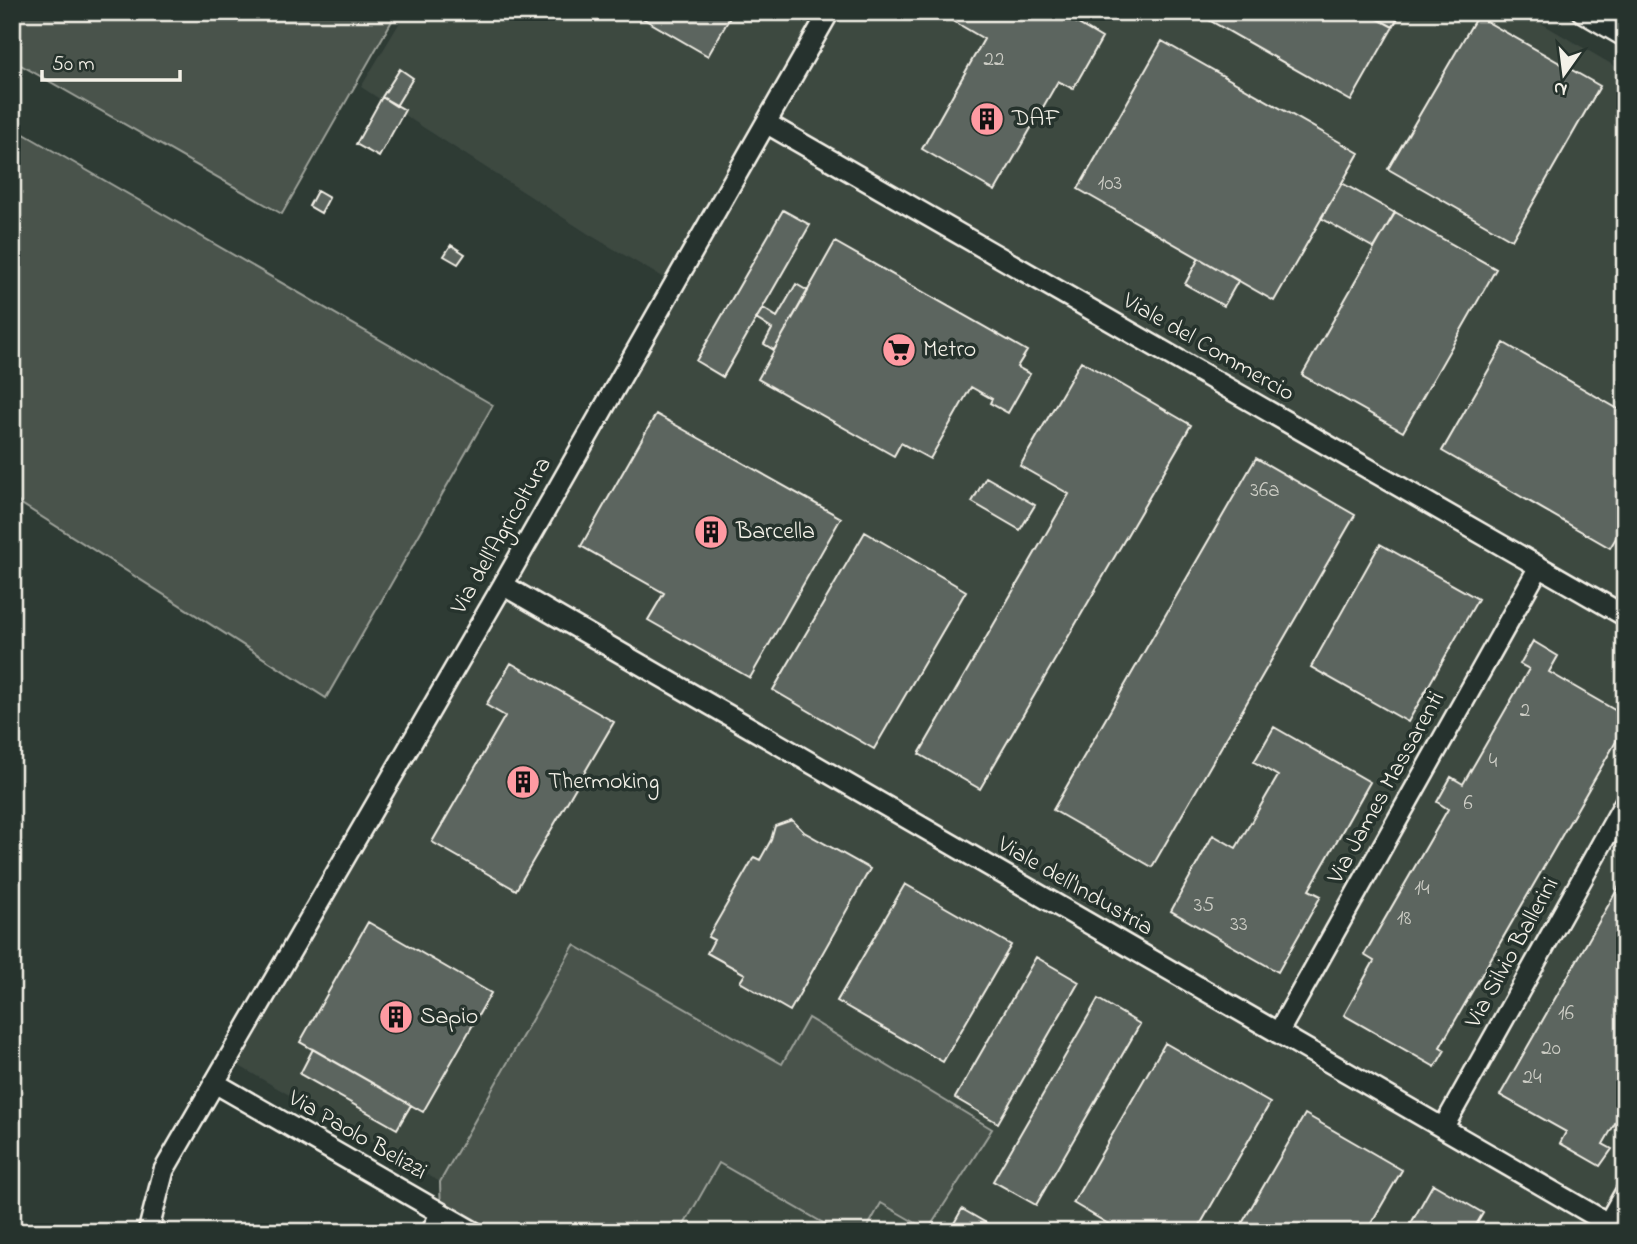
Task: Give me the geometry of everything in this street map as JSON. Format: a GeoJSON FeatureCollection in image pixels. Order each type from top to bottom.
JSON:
{"type":"FeatureCollection","features":[{"type":"Feature","properties":{"kind":"street","name":"Via dell'Agricoltura"},"geometry":{"type":"LineString","coordinates":[[148,1232],[164,1170],[503,585],[829,12]]}},
{"type":"Feature","properties":{"kind":"street"},"geometry":{"type":"LineString","coordinates":[[1582,12],[1625,37]]}},
{"type":"Feature","properties":{"kind":"street","name":"Viale del Commercio"},"geometry":{"type":"LineString","coordinates":[[766,123],[1625,616]]}},
{"type":"Feature","properties":{"kind":"street","name":"Via James Massarenti"},"geometry":{"type":"LineString","coordinates":[[1278,1033],[1539,567]]}},
{"type":"Feature","properties":{"kind":"street","name":"Viale dell'Industria"},"geometry":{"type":"LineString","coordinates":[[503,585],[1443,1128],[1611,1229]]}},
{"type":"Feature","properties":{"kind":"street","name":"Via Silvio Ballerini"},"geometry":{"type":"LineString","coordinates":[[1443,1128],[1625,802]]}},
{"type":"Feature","properties":{"kind":"street","name":"Via Paolo Belizzi"},"geometry":{"type":"LineString","coordinates":[[215,1083],[474,1232]]}},
{"type":"Feature","properties":{"kind":"street"},"geometry":{"type":"LineString","coordinates":[[1611,1229],[1625,1193]]}},
{"type":"Feature","properties":{"kind":"street"},"geometry":{"type":"LineString","coordinates":[[431,1232],[441,1213]]}},
{"type":"Feature","properties":{"kind":"shaded area"},"geometry":{"type":"Polygon","coordinates":[[[12,12],[397,12],[282,214],[12,60],[12,12]]]}},
{"type":"Feature","properties":{"kind":"shaded area"},"geometry":{"type":"Polygon","coordinates":[[[406,12],[1522,12],[1625,72],[1625,1232],[431,1232],[441,1213],[440,1182],[227,1059],[672,283],[590,235],[361,87],[406,12]]]}},
{"type":"Feature","properties":{"kind":"shaded area"},"geometry":{"type":"Polygon","coordinates":[[[12,127],[493,405],[326,698],[12,498],[12,127]]]}},
{"type":"Feature","properties":{"kind":"shaded area"},"geometry":{"type":"Polygon","coordinates":[[[574,945],[782,1064],[808,1018],[992,1129],[928,1230],[881,1203],[865,1232],[839,1232],[719,1163],[680,1232],[431,1232],[441,1213],[440,1182],[574,945]]]}},
{"type":"Feature","properties":{"kind":"building"},"geometry":{"type":"Polygon","coordinates":[[[632,12],[733,12],[708,56],[632,12]]]}},
{"type":"Feature","properties":{"kind":"building","name":"DAF"},"geometry":{"type":"Polygon","coordinates":[[[938,12],[1058,12],[1102,38],[1073,89],[1058,81],[995,191],[922,149],[984,39],[938,12]]]}},
{"type":"Feature","properties":{"kind":"building"},"geometry":{"type":"Polygon","coordinates":[[[1195,12],[1365,12],[1393,27],[1351,101],[1195,12]]]}},
{"type":"Feature","properties":{"kind":"building"},"geometry":{"type":"Polygon","coordinates":[[[1365,12],[1397,12],[1400,14],[1393,27],[1365,12]]]}},
{"type":"Feature","properties":{"kind":"building"},"geometry":{"type":"Polygon","coordinates":[[[1477,16],[1600,86],[1512,240],[1388,169],[1477,16]]]}},
{"type":"Feature","properties":{"kind":"building"},"geometry":{"type":"Polygon","coordinates":[[[1162,41],[1359,153],[1274,301],[1078,189],[1162,41]]]}},
{"type":"Feature","properties":{"kind":"building"},"geometry":{"type":"Polygon","coordinates":[[[400,69],[413,78],[396,106],[382,97],[400,69]]]}},
{"type":"Feature","properties":{"kind":"building"},"geometry":{"type":"Polygon","coordinates":[[[382,97],[405,110],[379,157],[356,144],[382,97]]]}},
{"type":"Feature","properties":{"kind":"building"},"geometry":{"type":"Polygon","coordinates":[[[1342,183],[1395,213],[1374,248],[1321,218],[1342,183]]]}},
{"type":"Feature","properties":{"kind":"building"},"geometry":{"type":"Polygon","coordinates":[[[317,191],[329,198],[321,213],[309,206],[317,191]]]}},
{"type":"Feature","properties":{"kind":"building"},"geometry":{"type":"Polygon","coordinates":[[[783,210],[810,225],[723,377],[696,361],[783,210]]]}},
{"type":"Feature","properties":{"kind":"building"},"geometry":{"type":"Polygon","coordinates":[[[1395,212],[1496,269],[1403,432],[1302,375],[1395,212]]]}},
{"type":"Feature","properties":{"kind":"building","name":"Metro"},"geometry":{"type":"Polygon","coordinates":[[[835,242],[1027,351],[1017,367],[1030,374],[1008,413],[990,403],[992,399],[971,387],[930,459],[901,443],[894,456],[758,379],[835,242]]]}},
{"type":"Feature","properties":{"kind":"building"},"geometry":{"type":"Polygon","coordinates":[[[451,245],[465,254],[458,264],[444,256],[451,245]]]}},
{"type":"Feature","properties":{"kind":"building"},"geometry":{"type":"Polygon","coordinates":[[[1199,258],[1238,281],[1224,306],[1185,284],[1199,258]]]}},
{"type":"Feature","properties":{"kind":"building"},"geometry":{"type":"Polygon","coordinates":[[[796,284],[808,291],[774,350],[764,344],[772,329],[756,319],[763,308],[777,317],[796,284]]]}},
{"type":"Feature","properties":{"kind":"building"},"geometry":{"type":"Polygon","coordinates":[[[1504,343],[1625,413],[1625,523],[1610,548],[1442,451],[1504,343]]]}},
{"type":"Feature","properties":{"kind":"building"},"geometry":{"type":"Polygon","coordinates":[[[1081,361],[1191,425],[980,789],[919,754],[1069,494],[1020,466],[1081,361]]]}},
{"type":"Feature","properties":{"kind":"building","name":"Barcella"},"geometry":{"type":"Polygon","coordinates":[[[656,414],[841,518],[750,678],[648,620],[664,593],[581,546],[656,414]]]}},
{"type":"Feature","properties":{"kind":"building"},"geometry":{"type":"Polygon","coordinates":[[[1256,458],[1355,515],[1152,867],[1053,810],[1256,458]]]}},
{"type":"Feature","properties":{"kind":"building"},"geometry":{"type":"Polygon","coordinates":[[[986,477],[1035,505],[1020,530],[972,502],[986,477]]]}},
{"type":"Feature","properties":{"kind":"building"},"geometry":{"type":"Polygon","coordinates":[[[865,532],[966,591],[874,749],[773,690],[865,532]]]}},
{"type":"Feature","properties":{"kind":"building"},"geometry":{"type":"Polygon","coordinates":[[[1380,544],[1478,599],[1408,722],[1311,667],[1380,544]]]}},
{"type":"Feature","properties":{"kind":"building"},"geometry":{"type":"Polygon","coordinates":[[[1533,641],[1558,656],[1549,672],[1625,716],[1625,726],[1440,1047],[1445,1050],[1435,1067],[1344,1015],[1374,961],[1364,955],[1448,809],[1437,802],[1451,777],[1463,784],[1529,669],[1520,664],[1533,641]]]}},
{"type":"Feature","properties":{"kind":"building","name":"Thermoking"},"geometry":{"type":"Polygon","coordinates":[[[511,663],[614,722],[516,890],[432,842],[505,716],[486,705],[511,663]]]}},
{"type":"Feature","properties":{"kind":"building"},"geometry":{"type":"Polygon","coordinates":[[[1274,727],[1370,782],[1309,890],[1321,896],[1278,972],[1171,911],[1213,835],[1236,848],[1278,776],[1254,762],[1274,727]]]}},
{"type":"Feature","properties":{"kind":"building"},"geometry":{"type":"Polygon","coordinates":[[[792,820],[804,832],[870,869],[790,1011],[740,982],[745,974],[707,953],[714,940],[708,937],[754,857],[760,860],[775,826],[792,820]]]}},
{"type":"Feature","properties":{"kind":"building"},"geometry":{"type":"Polygon","coordinates":[[[1625,876],[1625,1106],[1603,1144],[1612,1149],[1600,1166],[1560,1143],[1566,1132],[1500,1095],[1625,876]]]}},
{"type":"Feature","properties":{"kind":"building"},"geometry":{"type":"Polygon","coordinates":[[[905,884],[1011,945],[943,1062],[837,1001],[905,884]]]}},
{"type":"Feature","properties":{"kind":"building","name":"Sapio"},"geometry":{"type":"Polygon","coordinates":[[[368,922],[491,993],[423,1112],[300,1042],[368,922]]]}},
{"type":"Feature","properties":{"kind":"building"},"geometry":{"type":"Polygon","coordinates":[[[1036,957],[1079,982],[998,1123],[955,1098],[1036,957]]]}},
{"type":"Feature","properties":{"kind":"building"},"geometry":{"type":"Polygon","coordinates":[[[1098,999],[1140,1024],[1036,1205],[993,1181],[1098,999]]]}},
{"type":"Feature","properties":{"kind":"building"},"geometry":{"type":"Polygon","coordinates":[[[1165,1043],[1270,1103],[1196,1232],[1122,1232],[1073,1203],[1165,1043]]]}},
{"type":"Feature","properties":{"kind":"building"},"geometry":{"type":"Polygon","coordinates":[[[313,1049],[411,1105],[397,1129],[300,1074],[313,1049]]]}},
{"type":"Feature","properties":{"kind":"building"},"geometry":{"type":"Polygon","coordinates":[[[1305,1114],[1402,1170],[1366,1232],[1237,1232],[1305,1114]]]}},
{"type":"Feature","properties":{"kind":"building"},"geometry":{"type":"Polygon","coordinates":[[[1433,1184],[1483,1213],[1472,1232],[1406,1232],[1433,1184]]]}},
{"type":"Feature","properties":{"kind":"building"},"geometry":{"type":"Polygon","coordinates":[[[962,1209],[1002,1232],[949,1232],[962,1209]]]}},
{"type":"Feature","properties":{"kind":"place","name":"DAF"},"geometry":{"type":"Point","coordinates":[987,119]}},
{"type":"Feature","properties":{"kind":"place","name":"Metro"},"geometry":{"type":"Point","coordinates":[899,350]}},
{"type":"Feature","properties":{"kind":"place","name":"Barcella"},"geometry":{"type":"Point","coordinates":[711,532]}},
{"type":"Feature","properties":{"kind":"place","name":"Thermoking"},"geometry":{"type":"Point","coordinates":[523,782]}},
{"type":"Feature","properties":{"kind":"place","name":"Sapio"},"geometry":{"type":"Point","coordinates":[396,1017]}}]}
